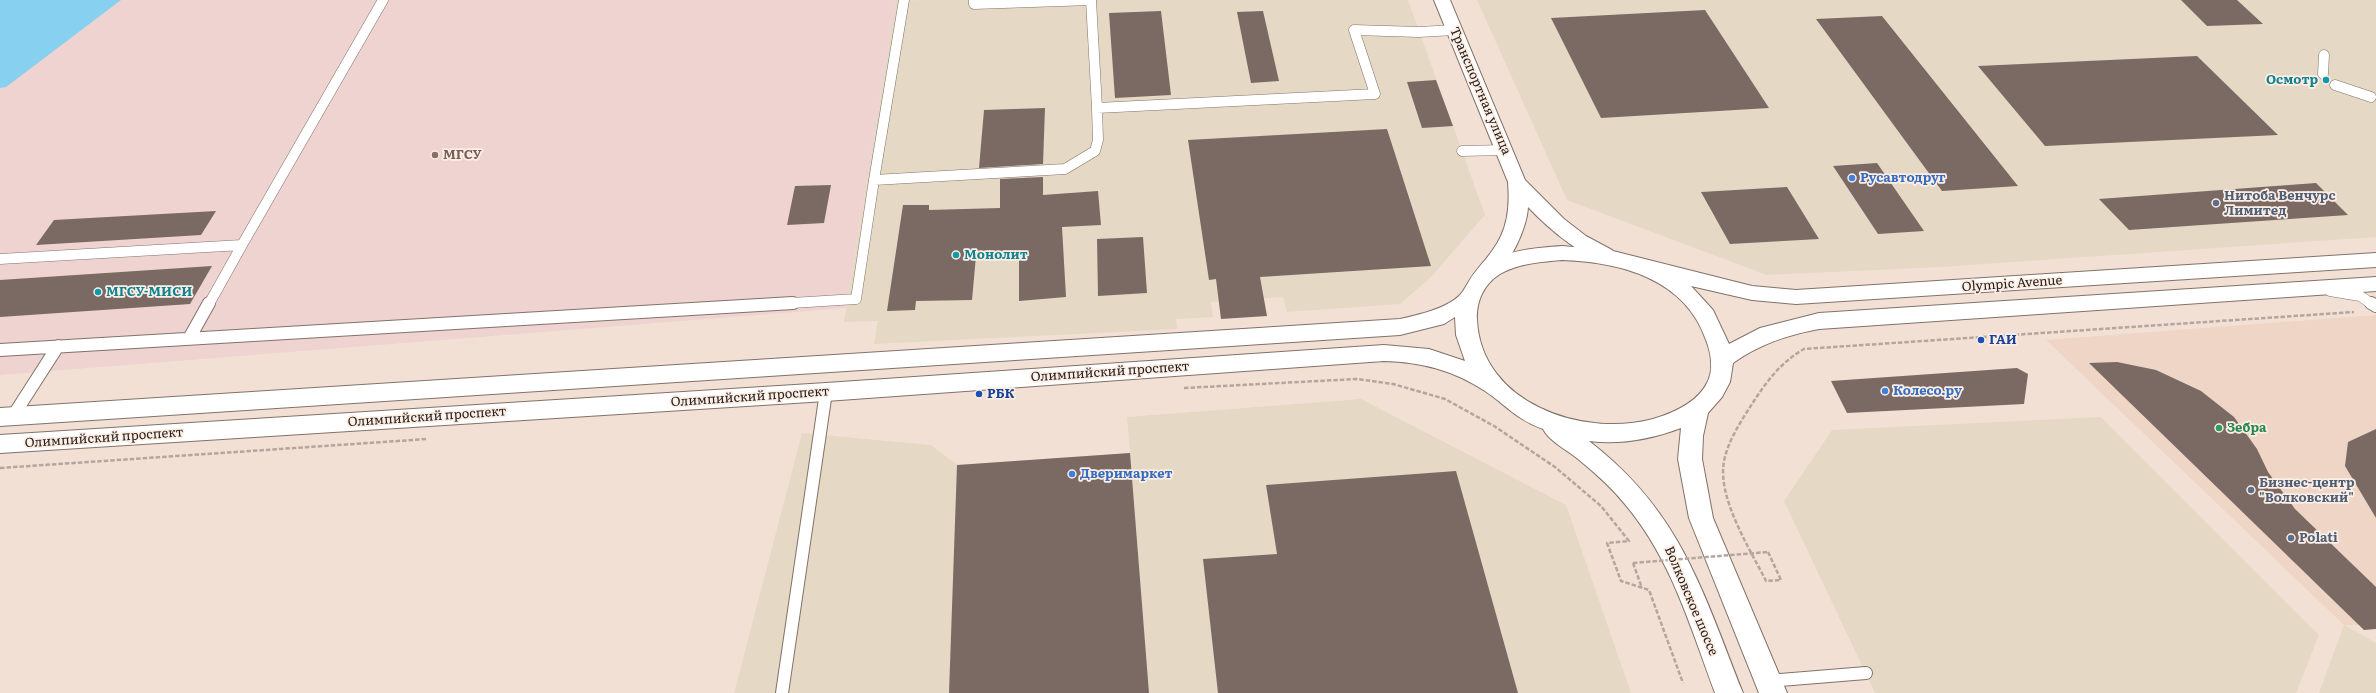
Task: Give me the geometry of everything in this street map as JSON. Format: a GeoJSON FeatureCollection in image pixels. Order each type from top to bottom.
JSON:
{"type":"FeatureCollection","features":[{"type":"Feature","properties":{"kind":"main road"},"geometry":{"type":"LineString","coordinates":[[1580,253],[1606,255],[1652,269],[1677,284],[1702,310],[1712,326],[1722,360],[1721,377],[1716,390],[1706,404],[1697,411],[1671,423],[1654,428],[1619,433],[1567,428],[1539,418],[1523,409],[1494,386],[1474,359],[1469,343],[1466,317],[1468,300],[1474,288],[1483,276],[1494,268],[1510,262],[1542,255],[1580,253]]}},
{"type":"Feature","properties":{"kind":"main road","name":"Olympic Avenue"},"geometry":{"type":"LineString","coordinates":[[1652,269],[1752,293],[1796,297],[2376,260]]}},
{"type":"Feature","properties":{"kind":"main road","name":"Olympic Avenue"},"geometry":{"type":"LineString","coordinates":[[1722,360],[1742,344],[1759,336],[1779,329],[1819,322],[2376,284]]}},
{"type":"Feature","properties":{"kind":"main road","name":"Олимпийский проспект"},"geometry":{"type":"LineString","coordinates":[[7,416],[1400,327],[1436,319],[1468,300]]}},
{"type":"Feature","properties":{"kind":"main road","name":"Олимпийский проспект"},"geometry":{"type":"LineString","coordinates":[[0,444],[826,392],[1384,353],[1410,353],[1445,360],[1494,386]]}},
{"type":"Feature","properties":{"kind":"main road"},"geometry":{"type":"LineString","coordinates":[[1697,411],[1691,436],[1690,459],[1701,518],[1771,687]]}},
{"type":"Feature","properties":{"kind":"main road","name":"Волковское шоссе"},"geometry":{"type":"LineString","coordinates":[[1539,418],[1600,462],[1649,516],[1666,541],[1676,562],[1729,693]]}},
{"type":"Feature","properties":{"kind":"street","name":"Транспортная улица"},"geometry":{"type":"LineString","coordinates":[[1442,0],[1517,182],[1543,213],[1559,227],[1575,238],[1606,255]]}},
{"type":"Feature","properties":{"kind":"street","name":"Транспортная улица"},"geometry":{"type":"LineString","coordinates":[[1483,276],[1503,253],[1514,233],[1519,214],[1517,182]]}},
{"type":"Feature","properties":{"kind":"lane"},"geometry":{"type":"LineString","coordinates":[[190,337],[383,0]]}},
{"type":"Feature","properties":{"kind":"lane"},"geometry":{"type":"LineString","coordinates":[[0,350],[190,337],[856,299],[904,0]]}},
{"type":"Feature","properties":{"kind":"lane"},"geometry":{"type":"LineString","coordinates":[[874,180],[1065,169],[1095,151],[1098,140],[1097,108],[1090,0],[974,4],[974,0]]}},
{"type":"Feature","properties":{"kind":"lane"},"geometry":{"type":"LineString","coordinates":[[1097,108],[1375,94],[1354,30],[1419,32],[1454,30]]}},
{"type":"Feature","properties":{"kind":"lane"},"geometry":{"type":"LineString","coordinates":[[2324,55],[2326,73]]}},
{"type":"Feature","properties":{"kind":"lane"},"geometry":{"type":"LineString","coordinates":[[2340,85],[2371,98]]}},
{"type":"Feature","properties":{"kind":"lane"},"geometry":{"type":"LineString","coordinates":[[1462,151],[1504,150]]}},
{"type":"Feature","properties":{"kind":"lane"},"geometry":{"type":"LineString","coordinates":[[0,259],[242,245]]}},
{"type":"Feature","properties":{"kind":"lane"},"geometry":{"type":"LineString","coordinates":[[2314,288],[2360,296],[2376,306]]}},
{"type":"Feature","properties":{"kind":"lane"},"geometry":{"type":"LineString","coordinates":[[7,416],[58,346]]}},
{"type":"Feature","properties":{"kind":"lane"},"geometry":{"type":"LineString","coordinates":[[782,693],[826,392]]}},
{"type":"Feature","properties":{"kind":"lane"},"geometry":{"type":"LineString","coordinates":[[1771,687],[1866,673]]}},
{"type":"Feature","properties":{"kind":"path"},"geometry":{"type":"LineString","coordinates":[[1642,588],[1633,563],[1768,552],[1781,580],[1766,581],[1730,504],[1723,473],[1730,444],[1754,397],[1788,358],[1804,349],[2362,312]]}},
{"type":"Feature","properties":{"kind":"path"},"geometry":{"type":"LineString","coordinates":[[1179,388],[1357,379],[1393,384],[1445,399],[1494,426],[1555,467],[1601,506],[1630,541],[1607,543],[1621,581],[1649,590],[1683,683]]}},
{"type":"Feature","properties":{"kind":"path"},"geometry":{"type":"LineString","coordinates":[[0,468],[435,438]]}},
{"type":"Feature","properties":{"kind":"shaded area","name":"МГСУ"},"geometry":{"type":"Polygon","coordinates":[[[0,0],[923,0],[896,1],[846,308],[0,375],[0,0]]]}},
{"type":"Feature","properties":{"kind":"shaded area"},"geometry":{"type":"Polygon","coordinates":[[[1408,0],[1485,215],[1431,277],[1400,304],[1287,312],[1283,297],[1211,302],[1213,317],[1176,319],[1177,329],[874,344],[878,321],[844,322],[896,1],[1408,0]]]}},
{"type":"Feature","properties":{"kind":"shaded area"},"geometry":{"type":"Polygon","coordinates":[[[1477,0],[2376,0],[2376,237],[1941,267],[1767,275],[1567,200],[1477,0]]]}},
{"type":"Feature","properties":{"kind":"shaded area"},"geometry":{"type":"Polygon","coordinates":[[[2376,315],[2376,625],[2344,625],[2046,340],[2376,315]]]}},
{"type":"Feature","properties":{"kind":"shaded area"},"geometry":{"type":"Polygon","coordinates":[[[1361,399],[1566,505],[1631,693],[734,693],[802,433],[931,445],[957,465],[1130,453],[1127,417],[1361,399]]]}},
{"type":"Feature","properties":{"kind":"shaded area"},"geometry":{"type":"Polygon","coordinates":[[[2101,417],[2319,635],[2296,693],[1875,693],[1784,501],[1832,430],[2101,417]]]}},
{"type":"Feature","properties":{"kind":"shaded area"},"geometry":{"type":"Polygon","coordinates":[[[2344,625],[2376,643],[2376,693],[2319,693],[2344,625]]]}},
{"type":"Feature","properties":{"kind":"water"},"geometry":{"type":"Polygon","coordinates":[[[0,0],[121,0],[6,87],[0,88],[0,0]]]}},
{"type":"Feature","properties":{"kind":"building"},"geometry":{"type":"Polygon","coordinates":[[[2181,0],[2237,0],[2263,24],[2207,26],[2181,0]]]}},
{"type":"Feature","properties":{"kind":"building"},"geometry":{"type":"Polygon","coordinates":[[[1705,10],[1769,108],[1601,118],[1551,18],[1705,10]]]}},
{"type":"Feature","properties":{"kind":"building"},"geometry":{"type":"Polygon","coordinates":[[[1161,11],[1171,95],[1115,98],[1109,13],[1161,11]]]}},
{"type":"Feature","properties":{"kind":"building"},"geometry":{"type":"Polygon","coordinates":[[[1263,11],[1279,81],[1251,83],[1237,12],[1263,11]]]}},
{"type":"Feature","properties":{"kind":"building"},"geometry":{"type":"Polygon","coordinates":[[[1882,16],[2018,186],[1942,191],[1816,19],[1882,16]]]}},
{"type":"Feature","properties":{"kind":"building"},"geometry":{"type":"Polygon","coordinates":[[[2197,56],[2278,135],[2045,146],[1978,66],[2197,56]]]}},
{"type":"Feature","properties":{"kind":"building"},"geometry":{"type":"Polygon","coordinates":[[[1436,80],[1453,126],[1422,128],[1407,82],[1436,80]]]}},
{"type":"Feature","properties":{"kind":"building"},"geometry":{"type":"Polygon","coordinates":[[[1045,108],[1043,164],[979,168],[984,110],[1045,108]]]}},
{"type":"Feature","properties":{"kind":"building"},"geometry":{"type":"Polygon","coordinates":[[[1387,129],[1431,266],[1260,277],[1267,316],[1221,319],[1216,279],[1209,280],[1188,140],[1387,129]]]}},
{"type":"Feature","properties":{"kind":"building"},"geometry":{"type":"Polygon","coordinates":[[[1877,163],[1924,231],[1878,234],[1833,166],[1877,163]]]}},
{"type":"Feature","properties":{"kind":"building"},"geometry":{"type":"Polygon","coordinates":[[[1043,177],[1043,195],[1098,191],[1101,225],[1062,227],[1066,297],[1019,301],[1019,253],[976,256],[972,300],[916,301],[915,310],[887,311],[903,205],[929,205],[929,210],[1000,208],[1000,179],[1043,177]]]}},
{"type":"Feature","properties":{"kind":"building"},"geometry":{"type":"Polygon","coordinates":[[[2316,183],[2348,215],[2129,230],[2099,199],[2316,183]]]}},
{"type":"Feature","properties":{"kind":"building"},"geometry":{"type":"Polygon","coordinates":[[[831,185],[824,223],[787,225],[795,186],[831,185]]]}},
{"type":"Feature","properties":{"kind":"building"},"geometry":{"type":"Polygon","coordinates":[[[1787,187],[1819,239],[1730,244],[1701,192],[1787,187]]]}},
{"type":"Feature","properties":{"kind":"building"},"geometry":{"type":"Polygon","coordinates":[[[216,211],[201,235],[36,245],[54,220],[216,211]]]}},
{"type":"Feature","properties":{"kind":"building"},"geometry":{"type":"Polygon","coordinates":[[[1143,237],[1147,293],[1098,296],[1097,239],[1143,237]]]}},
{"type":"Feature","properties":{"kind":"building","name":"МГСУ-МИСИ"},"geometry":{"type":"Polygon","coordinates":[[[212,266],[190,304],[0,317],[0,280],[212,266]]]}},
{"type":"Feature","properties":{"kind":"building","name":"Бизнес-центр \"Волковский\""},"geometry":{"type":"Polygon","coordinates":[[[2117,362],[2156,370],[2201,391],[2234,417],[2257,449],[2268,472],[2295,509],[2376,587],[2376,629],[2364,630],[2089,363],[2117,362]]]}},
{"type":"Feature","properties":{"kind":"building"},"geometry":{"type":"Polygon","coordinates":[[[2017,368],[2028,374],[2024,404],[1847,413],[1831,381],[2017,368]]]}},
{"type":"Feature","properties":{"kind":"building"},"geometry":{"type":"Polygon","coordinates":[[[2376,429],[2376,518],[2345,466],[2348,442],[2376,429]]]}},
{"type":"Feature","properties":{"kind":"building"},"geometry":{"type":"Polygon","coordinates":[[[1130,453],[1149,693],[949,693],[957,465],[1130,453]]]}},
{"type":"Feature","properties":{"kind":"building"},"geometry":{"type":"Polygon","coordinates":[[[1456,471],[1518,693],[1218,693],[1203,559],[1277,554],[1266,485],[1456,471]]]}},
{"type":"Feature","properties":{"kind":"place","name":"Осмотр"},"geometry":{"type":"Point","coordinates":[2326,80]}},
{"type":"Feature","properties":{"kind":"place","name":"МГСУ"},"geometry":{"type":"Point","coordinates":[435,155]}},
{"type":"Feature","properties":{"kind":"place","name":"Русавтодруг"},"geometry":{"type":"Point","coordinates":[1852,178]}},
{"type":"Feature","properties":{"kind":"place","name":"Нитоба Венчурс Лимитед"},"geometry":{"type":"Point","coordinates":[2216,203]}},
{"type":"Feature","properties":{"kind":"place","name":"Монолит"},"geometry":{"type":"Point","coordinates":[956,255]}},
{"type":"Feature","properties":{"kind":"place","name":"МГСУ-МИСИ"},"geometry":{"type":"Point","coordinates":[98,292]}},
{"type":"Feature","properties":{"kind":"place","name":"ГАИ"},"geometry":{"type":"Point","coordinates":[1981,340]}},
{"type":"Feature","properties":{"kind":"place","name":"Колесо.ру"},"geometry":{"type":"Point","coordinates":[1885,391]}},
{"type":"Feature","properties":{"kind":"place","name":"РБК"},"geometry":{"type":"Point","coordinates":[979,394]}},
{"type":"Feature","properties":{"kind":"place","name":"Зебра"},"geometry":{"type":"Point","coordinates":[2219,428]}},
{"type":"Feature","properties":{"kind":"place","name":"Дверимаркет"},"geometry":{"type":"Point","coordinates":[1072,474]}},
{"type":"Feature","properties":{"kind":"place","name":"Бизнес-центр \"Волковский\""},"geometry":{"type":"Point","coordinates":[2251,490]}},
{"type":"Feature","properties":{"kind":"place","name":"Polati"},"geometry":{"type":"Point","coordinates":[2291,538]}}]}
